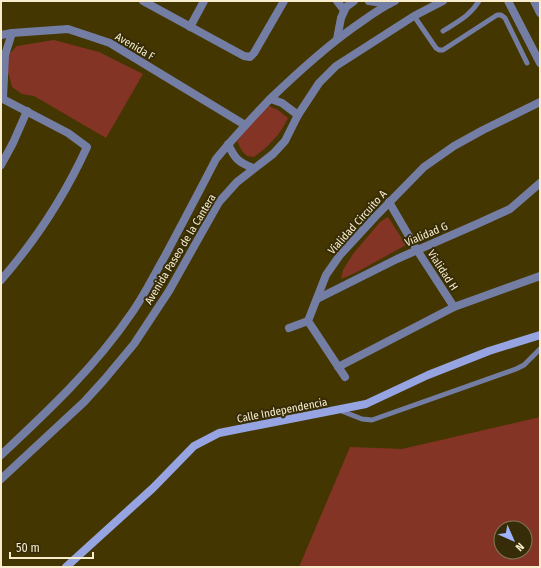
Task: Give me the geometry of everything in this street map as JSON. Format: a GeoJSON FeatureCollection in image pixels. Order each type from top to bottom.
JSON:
{"type":"FeatureCollection","features":[{"type":"Feature","properties":{"kind":"street"},"geometry":{"type":"LineString","coordinates":[[143,1],[244,56],[250,57],[254,53],[284,1]]}},
{"type":"Feature","properties":{"kind":"street"},"geometry":{"type":"LineString","coordinates":[[190,27],[204,1]]}},
{"type":"Feature","properties":{"kind":"street"},"geometry":{"type":"LineString","coordinates":[[337,1],[344,10]]}},
{"type":"Feature","properties":{"kind":"street"},"geometry":{"type":"LineString","coordinates":[[337,39],[344,10],[354,1]]}},
{"type":"Feature","properties":{"kind":"street"},"geometry":{"type":"LineString","coordinates":[[369,1],[392,2]]}},
{"type":"Feature","properties":{"kind":"street","name":"Avenida Paseo de la Cantera"},"geometry":{"type":"LineString","coordinates":[[1,479],[84,402],[134,344],[169,291],[219,202],[237,182],[253,168],[273,154],[285,141],[298,115],[319,83],[336,66],[414,16],[443,1]]}},
{"type":"Feature","properties":{"kind":"street"},"geometry":{"type":"LineString","coordinates":[[508,1],[539,57]]}},
{"type":"Feature","properties":{"kind":"street"},"geometry":{"type":"LineString","coordinates":[[534,1],[540,13]]}},
{"type":"Feature","properties":{"kind":"street","name":"Avenida Paseo de la Cantera"},"geometry":{"type":"LineString","coordinates":[[1,455],[43,416],[84,373],[112,340],[132,313],[216,159],[228,144],[298,72],[337,39],[392,2]]}},
{"type":"Feature","properties":{"kind":"street","name":"Avenida F"},"geometry":{"type":"LineString","coordinates":[[1,35],[68,29],[110,43],[245,125]]}},
{"type":"Feature","properties":{"kind":"street"},"geometry":{"type":"LineString","coordinates":[[1,280],[43,226],[64,192],[87,147],[68,132],[2,98],[3,56],[12,33]]}},
{"type":"Feature","properties":{"kind":"street"},"geometry":{"type":"LineString","coordinates":[[271,99],[282,103],[298,115]]}},
{"type":"Feature","properties":{"kind":"street","name":"Vialidad Circuito A"},"geometry":{"type":"LineString","coordinates":[[308,321],[326,275],[340,255],[424,167],[454,146],[483,130],[540,103]]}},
{"type":"Feature","properties":{"kind":"street"},"geometry":{"type":"LineString","coordinates":[[1,165],[13,143],[27,111]]}},
{"type":"Feature","properties":{"kind":"street"},"geometry":{"type":"LineString","coordinates":[[228,144],[235,157],[242,164],[253,168]]}},
{"type":"Feature","properties":{"kind":"street","name":"Vialidad G"},"geometry":{"type":"LineString","coordinates":[[317,299],[397,259],[510,208],[540,183]]}},
{"type":"Feature","properties":{"kind":"street","name":"Vialidad H"},"geometry":{"type":"LineString","coordinates":[[390,202],[417,250],[454,307]]}},
{"type":"Feature","properties":{"kind":"street"},"geometry":{"type":"LineString","coordinates":[[338,367],[454,307],[540,276]]}},
{"type":"Feature","properties":{"kind":"street"},"geometry":{"type":"LineString","coordinates":[[289,328],[308,321],[345,377]]}},
{"type":"Feature","properties":{"kind":"street","name":"Calle Independencia"},"geometry":{"type":"LineString","coordinates":[[66,567],[153,488],[194,446],[219,434],[366,404],[428,375],[489,351],[540,335]]}},
{"type":"Feature","properties":{"kind":"lane"},"geometry":{"type":"LineString","coordinates":[[443,31],[469,14],[479,1]]}},
{"type":"Feature","properties":{"kind":"lane"},"geometry":{"type":"LineString","coordinates":[[414,16],[436,48],[443,50],[497,15],[501,15],[505,18],[527,62]]}},
{"type":"Feature","properties":{"kind":"lane"},"geometry":{"type":"LineString","coordinates":[[338,410],[362,419],[372,420],[524,366],[540,349]]}},
{"type":"Feature","properties":{"kind":"shaded area"},"geometry":{"type":"Polygon","coordinates":[[[54,40],[99,52],[143,74],[106,138],[34,96],[22,94],[12,87],[8,72],[8,55],[17,46],[54,40]]]}},
{"type":"Feature","properties":{"kind":"shaded area"},"geometry":{"type":"Polygon","coordinates":[[[267,105],[278,110],[288,118],[278,135],[265,149],[254,157],[247,156],[242,151],[237,141],[267,105]]]}},
{"type":"Feature","properties":{"kind":"shaded area"},"geometry":{"type":"Polygon","coordinates":[[[388,217],[406,245],[357,272],[341,279],[343,270],[353,254],[380,222],[388,217]]]}},
{"type":"Feature","properties":{"kind":"shaded area"},"geometry":{"type":"Polygon","coordinates":[[[540,417],[540,567],[299,567],[350,447],[402,449],[540,417]]]}}]}
